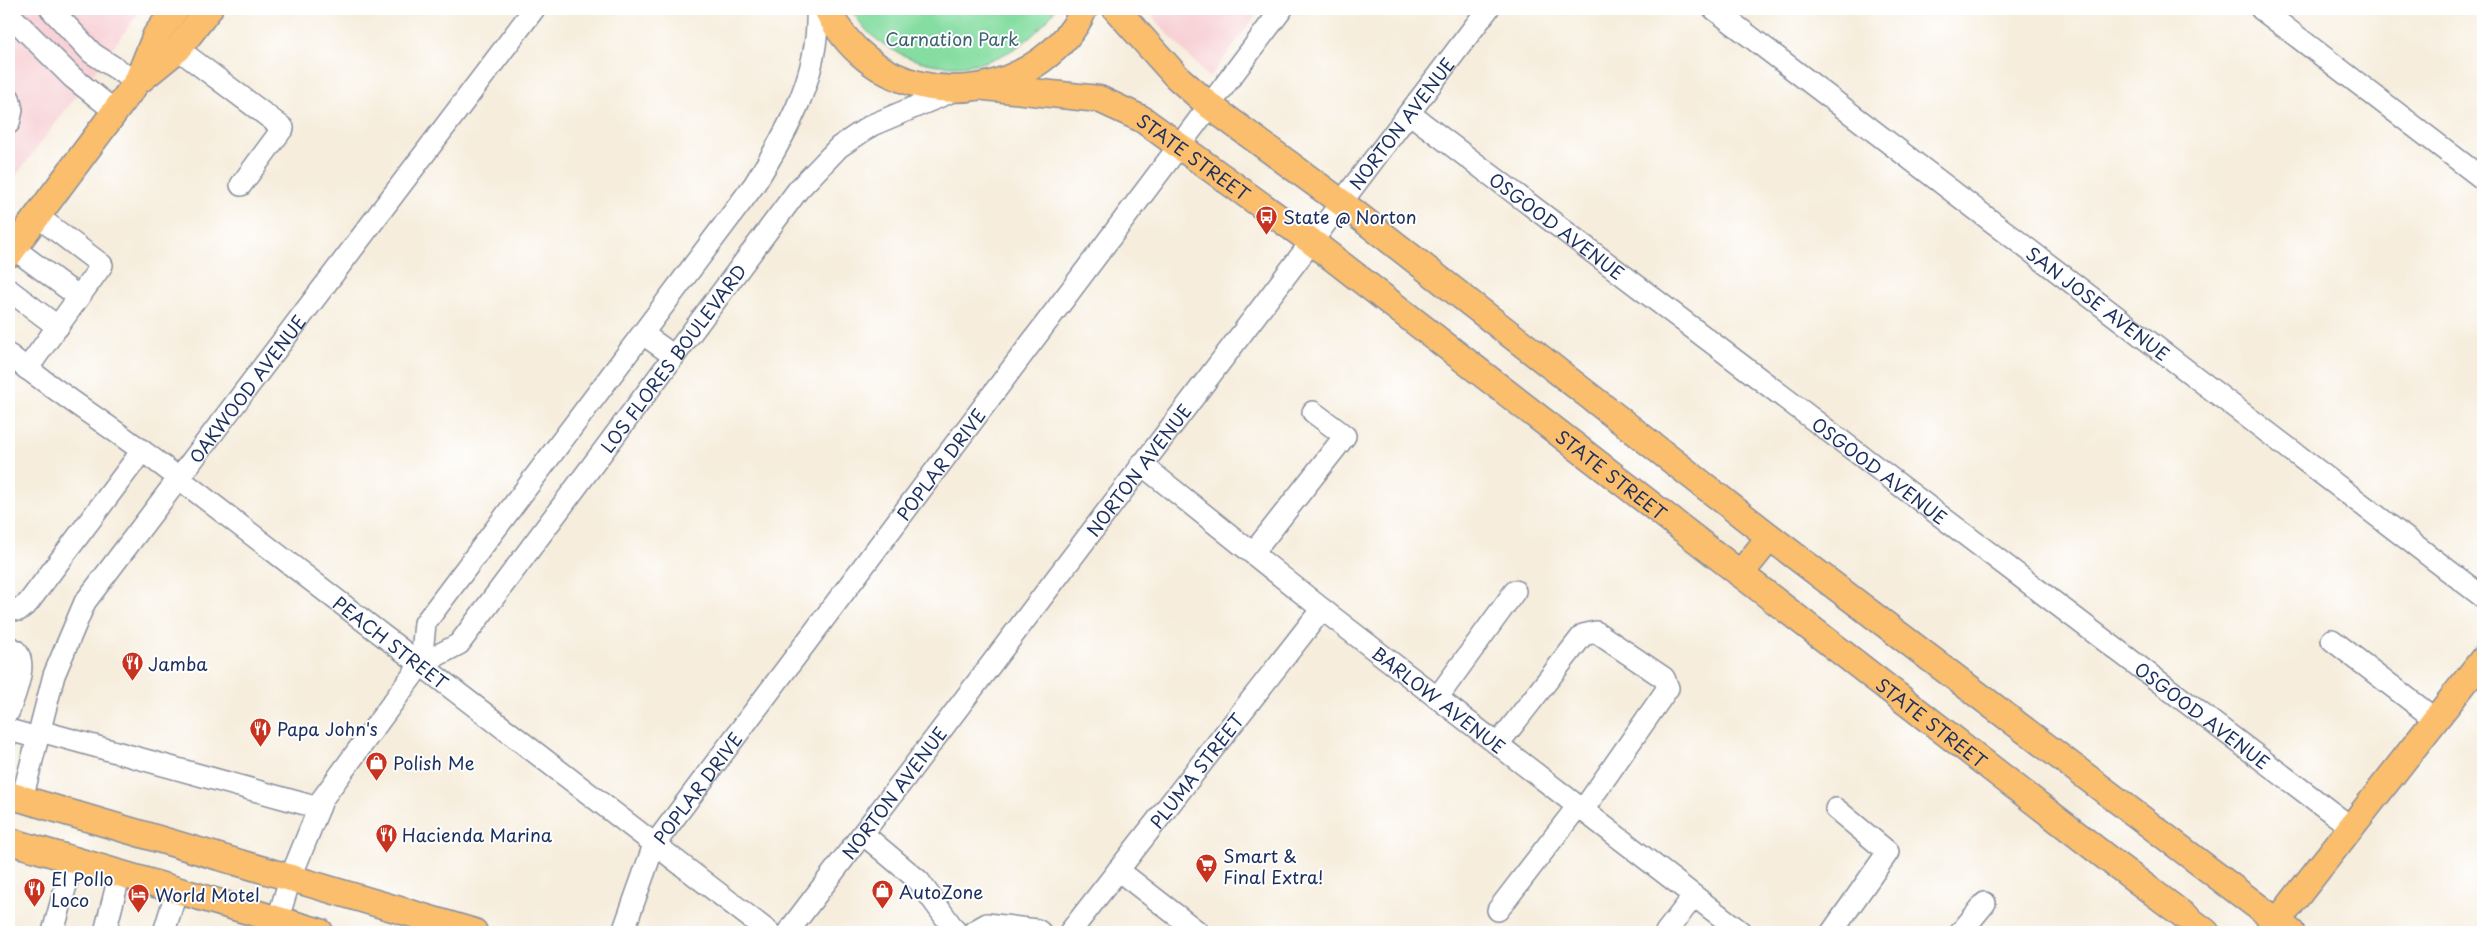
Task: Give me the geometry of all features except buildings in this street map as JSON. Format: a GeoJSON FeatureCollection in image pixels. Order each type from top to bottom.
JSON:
{"type":"FeatureCollection","features":[{"type":"Feature","properties":{"kind":"main road"},"geometry":{"type":"LineString","coordinates":[[11,251],[137,82],[156,36],[176,9]]}},
{"type":"Feature","properties":{"kind":"main road"},"geometry":{"type":"LineString","coordinates":[[137,82],[178,49],[208,9]]}},
{"type":"Feature","properties":{"kind":"main road"},"geometry":{"type":"LineString","coordinates":[[827,9],[836,29],[868,62],[909,83],[955,90],[985,87],[1022,74],[1055,50],[1080,19],[1084,9]]}},
{"type":"Feature","properties":{"kind":"main road"},"geometry":{"type":"LineString","coordinates":[[1116,9],[1177,77],[1210,106],[1342,203],[1770,537],[2279,929],[2352,828],[2483,660]]}},
{"type":"Feature","properties":{"kind":"main road","name":"STATE STREET"},"geometry":{"type":"LineString","coordinates":[[985,87],[1099,99],[1142,119],[1312,242],[2111,862],[2206,932]]}},
{"type":"Feature","properties":{"kind":"main road"},"geometry":{"type":"LineString","coordinates":[[1740,574],[1770,537]]}},
{"type":"Feature","properties":{"kind":"main road"},"geometry":{"type":"LineString","coordinates":[[16,797],[474,932]]}},
{"type":"Feature","properties":{"kind":"main road"},"geometry":{"type":"LineString","coordinates":[[9,841],[177,890],[276,926],[320,932]]}},
{"type":"Feature","properties":{"kind":"street"},"geometry":{"type":"LineString","coordinates":[[51,9],[92,53],[137,82]]}},
{"type":"Feature","properties":{"kind":"street","name":"OAKWOOD AVENUE"},"geometry":{"type":"LineString","coordinates":[[16,797],[39,734],[54,675],[85,602],[534,9]]}},
{"type":"Feature","properties":{"kind":"street"},"geometry":{"type":"LineString","coordinates":[[422,664],[425,623],[644,334],[754,185],[779,145],[798,107],[813,60],[818,25],[817,9]]}},
{"type":"Feature","properties":{"kind":"street","name":"POPLAR DRIVE"},"geometry":{"type":"LineString","coordinates":[[623,932],[654,845],[1282,9]]}},
{"type":"Feature","properties":{"kind":"street","name":"NORTON AVENUE"},"geometry":{"type":"LineString","coordinates":[[788,932],[1141,464],[1342,203],[1488,9]]}},
{"type":"Feature","properties":{"kind":"street","name":"SAN JOSE AVENUE"},"geometry":{"type":"LineString","coordinates":[[1714,9],[2483,597]]}},
{"type":"Feature","properties":{"kind":"street"},"geometry":{"type":"LineString","coordinates":[[2261,9],[2483,179]]}},
{"type":"Feature","properties":{"kind":"street"},"geometry":{"type":"LineString","coordinates":[[9,14],[72,77],[116,112]]}},
{"type":"Feature","properties":{"kind":"street"},"geometry":{"type":"LineString","coordinates":[[178,49],[283,128],[241,185]]}},
{"type":"Feature","properties":{"kind":"street","name":"LOS FLORES BOULEVARD"},"geometry":{"type":"LineString","coordinates":[[276,926],[290,879],[324,798],[422,664],[459,644],[798,190],[839,147],[872,125],[955,90]]}},
{"type":"Feature","properties":{"kind":"street"},"geometry":{"type":"LineString","coordinates":[[9,98],[12,110],[9,123]]}},
{"type":"Feature","properties":{"kind":"street","name":"OSGOOD AVENUE"},"geometry":{"type":"LineString","coordinates":[[1409,113],[2352,828]]}},
{"type":"Feature","properties":{"kind":"street"},"geometry":{"type":"LineString","coordinates":[[27,369],[102,265],[37,216]]}},
{"type":"Feature","properties":{"kind":"street"},"geometry":{"type":"LineString","coordinates":[[11,251],[79,297]]}},
{"type":"Feature","properties":{"kind":"street"},"geometry":{"type":"LineString","coordinates":[[9,290],[58,327]]}},
{"type":"Feature","properties":{"kind":"street"},"geometry":{"type":"LineString","coordinates":[[644,334],[674,356]]}},
{"type":"Feature","properties":{"kind":"street","name":"PEACH STREET"},"geometry":{"type":"LineString","coordinates":[[9,355],[179,478],[769,932]]}},
{"type":"Feature","properties":{"kind":"street"},"geometry":{"type":"LineString","coordinates":[[1253,553],[1345,436],[1313,412]]}},
{"type":"Feature","properties":{"kind":"street"},"geometry":{"type":"LineString","coordinates":[[9,608],[19,610],[28,604],[142,451]]}},
{"type":"Feature","properties":{"kind":"street","name":"BARLOW AVENUE"},"geometry":{"type":"LineString","coordinates":[[1141,464],[1322,609],[1741,932]]}},
{"type":"Feature","properties":{"kind":"street"},"geometry":{"type":"LineString","coordinates":[[1437,698],[1515,591]]}},
{"type":"Feature","properties":{"kind":"street","name":"PLUMA STREET"},"geometry":{"type":"LineString","coordinates":[[1070,932],[1322,609]]}},
{"type":"Feature","properties":{"kind":"street"},"geometry":{"type":"LineString","coordinates":[[1498,744],[1583,635],[1596,632],[1664,678],[1668,688],[1580,808],[1498,910]]}},
{"type":"Feature","properties":{"kind":"street"},"geometry":{"type":"LineString","coordinates":[[2332,640],[2436,720]]}},
{"type":"Feature","properties":{"kind":"street"},"geometry":{"type":"LineString","coordinates":[[9,647],[14,649],[21,658],[20,671],[9,711]]}},
{"type":"Feature","properties":{"kind":"street"},"geometry":{"type":"LineString","coordinates":[[9,730],[39,734],[319,808]]}},
{"type":"Feature","properties":{"kind":"street"},"geometry":{"type":"LineString","coordinates":[[1832,932],[1888,852],[1836,809]]}},
{"type":"Feature","properties":{"kind":"street"},"geometry":{"type":"LineString","coordinates":[[863,834],[919,881],[956,932]]}},
{"type":"Feature","properties":{"kind":"street"},"geometry":{"type":"LineString","coordinates":[[53,932],[73,860]]}},
{"type":"Feature","properties":{"kind":"street"},"geometry":{"type":"LineString","coordinates":[[1118,870],[1198,932]]}},
{"type":"Feature","properties":{"kind":"street"},"geometry":{"type":"LineString","coordinates":[[105,932],[120,873]]}},
{"type":"Feature","properties":{"kind":"street"},"geometry":{"type":"LineString","coordinates":[[164,932],[177,890]]}},
{"type":"Feature","properties":{"kind":"street"},"geometry":{"type":"LineString","coordinates":[[1666,932],[1694,896]]}},
{"type":"Feature","properties":{"kind":"street"},"geometry":{"type":"LineString","coordinates":[[1961,932],[1985,903]]}},
{"type":"Feature","properties":{"kind":"street"},"geometry":{"type":"LineString","coordinates":[[973,932],[987,924],[1037,930],[1040,932]]}},
{"type":"Feature","properties":{"kind":"shaded area"},"geometry":{"type":"Polygon","coordinates":[[[9,9],[142,9],[9,185],[9,9]]]}},
{"type":"Feature","properties":{"kind":"shaded area"},"geometry":{"type":"Polygon","coordinates":[[[1149,9],[1261,9],[1209,78],[1156,21],[1149,9]]]}},
{"type":"Feature","properties":{"kind":"green space","name":"Carnation Park"},"geometry":{"type":"Polygon","coordinates":[[[850,9],[1055,9],[1038,30],[1018,46],[996,58],[972,64],[948,66],[923,62],[898,53],[871,35],[850,9]]]}},
{"type":"Feature","properties":{"kind":"place","name":"State @ Norton"},"geometry":{"type":"Point","coordinates":[1267,235]}},
{"type":"Feature","properties":{"kind":"place","name":"Jamba"},"geometry":{"type":"Point","coordinates":[132,682]}},
{"type":"Feature","properties":{"kind":"place","name":"Papa John's"},"geometry":{"type":"Point","coordinates":[261,747]}},
{"type":"Feature","properties":{"kind":"place","name":"Polish Me"},"geometry":{"type":"Point","coordinates":[377,781]}},
{"type":"Feature","properties":{"kind":"place","name":"Hacienda Marina"},"geometry":{"type":"Point","coordinates":[386,853]}},
{"type":"Feature","properties":{"kind":"place","name":"Smart & Final Extra!"},"geometry":{"type":"Point","coordinates":[1207,884]}},
{"type":"Feature","properties":{"kind":"place","name":"El Pollo Loco"},"geometry":{"type":"Point","coordinates":[35,907]}},
{"type":"Feature","properties":{"kind":"place","name":"AutoZone"},"geometry":{"type":"Point","coordinates":[883,910]}},
{"type":"Feature","properties":{"kind":"place","name":"World Motel"},"geometry":{"type":"Point","coordinates":[139,913]}}]}
